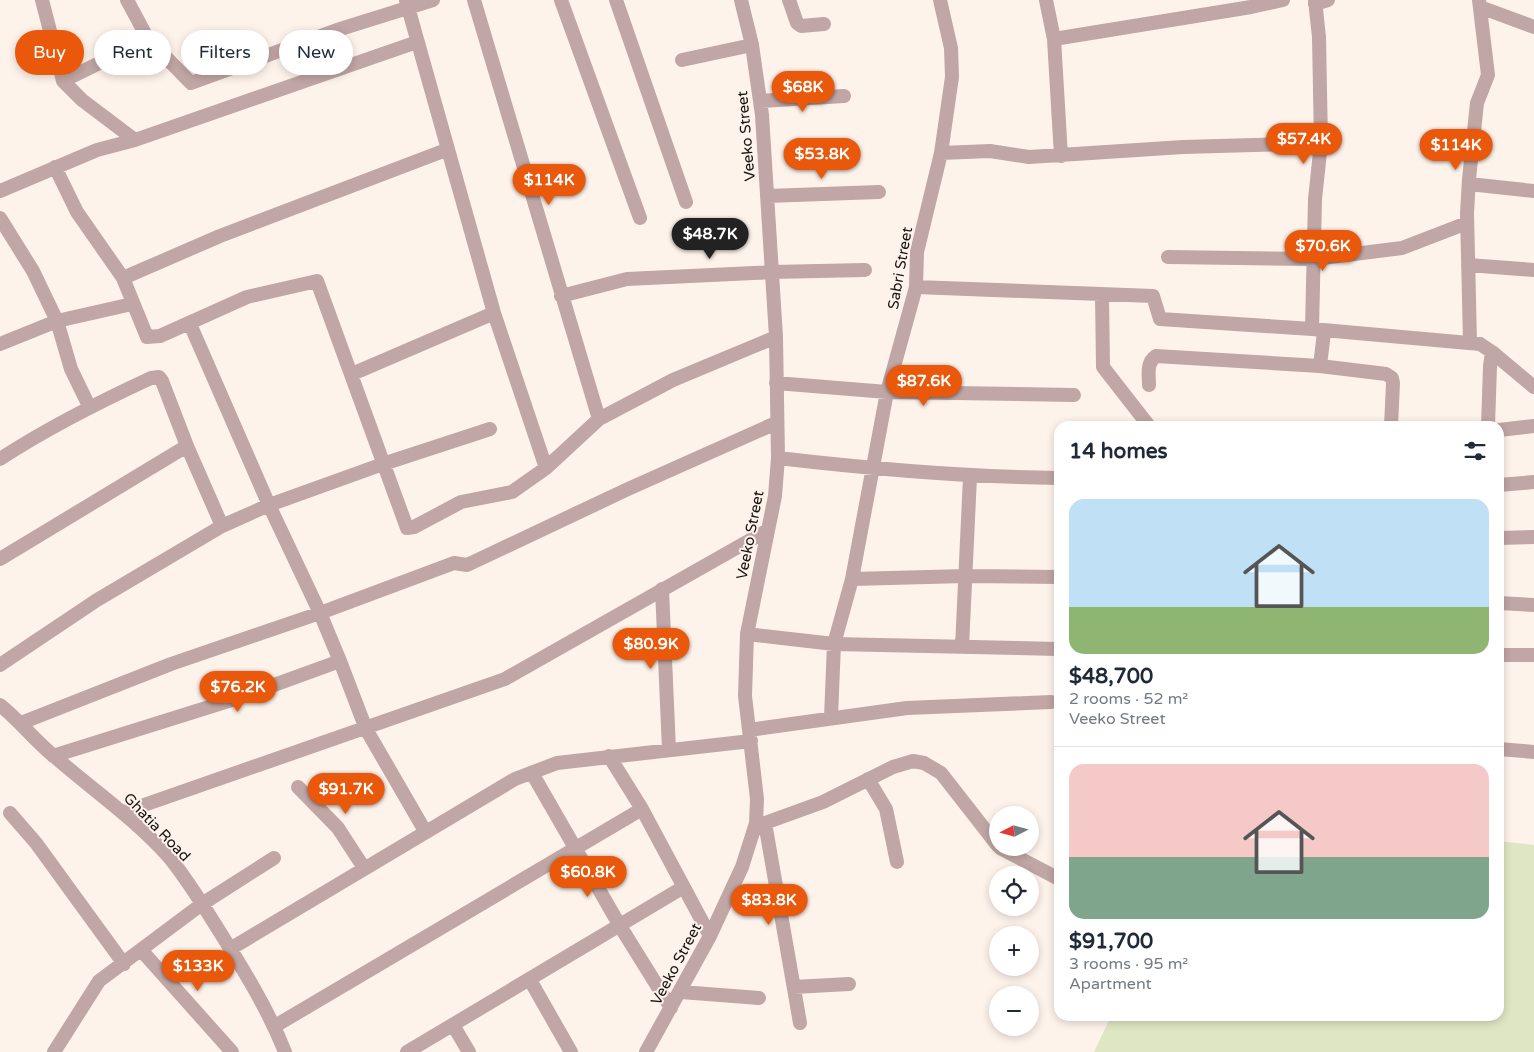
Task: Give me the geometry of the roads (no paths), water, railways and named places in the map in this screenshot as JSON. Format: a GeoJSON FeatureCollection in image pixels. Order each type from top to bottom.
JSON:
{"type":"FeatureCollection","features":[{"type":"Feature","properties":{"kind":"street"},"geometry":{"type":"LineString","coordinates":[[42,0],[63,81],[82,100],[134,140]]}},
{"type":"Feature","properties":{"kind":"street"},"geometry":{"type":"LineString","coordinates":[[127,0],[143,30]]}},
{"type":"Feature","properties":{"kind":"street"},"geometry":{"type":"LineString","coordinates":[[171,63],[191,83],[408,4],[433,0]]}},
{"type":"Feature","properties":{"kind":"street"},"geometry":{"type":"LineString","coordinates":[[474,0],[599,419]]}},
{"type":"Feature","properties":{"kind":"street"},"geometry":{"type":"LineString","coordinates":[[561,0],[640,218]]}},
{"type":"Feature","properties":{"kind":"street"},"geometry":{"type":"LineString","coordinates":[[616,0],[686,202]]}},
{"type":"Feature","properties":{"kind":"street","name":"Veeko Street"},"geometry":{"type":"LineString","coordinates":[[646,1052],[681,992],[710,936],[761,823],[745,696],[747,634],[775,496],[778,458],[776,337],[760,101],[752,45],[741,0]]}},
{"type":"Feature","properties":{"kind":"street"},"geometry":{"type":"LineString","coordinates":[[789,0],[797,23],[801,26],[824,24]]}},
{"type":"Feature","properties":{"kind":"street","name":"Sabri Street"},"geometry":{"type":"LineString","coordinates":[[831,717],[834,644],[852,579],[871,469],[887,392],[916,287],[917,252],[941,153],[952,76],[951,48],[940,0]]}},
{"type":"Feature","properties":{"kind":"street"},"geometry":{"type":"LineString","coordinates":[[1046,0],[1054,40],[1061,156]]}},
{"type":"Feature","properties":{"kind":"street"},"geometry":{"type":"LineString","coordinates":[[1054,40],[1283,0]]}},
{"type":"Feature","properties":{"kind":"street"},"geometry":{"type":"LineString","coordinates":[[1319,1],[1321,143],[1315,199],[1314,259],[1320,366]]}},
{"type":"Feature","properties":{"kind":"street"},"geometry":{"type":"LineString","coordinates":[[408,4],[446,150],[494,313],[546,468]]}},
{"type":"Feature","properties":{"kind":"street"},"geometry":{"type":"LineString","coordinates":[[1470,342],[1468,265],[1469,184],[1477,103],[1488,75],[1480,4],[1534,27]]}},
{"type":"Feature","properties":{"kind":"street"},"geometry":{"type":"LineString","coordinates":[[0,191],[97,150],[134,140],[417,42]]}},
{"type":"Feature","properties":{"kind":"street"},"geometry":{"type":"LineString","coordinates":[[682,60],[752,45]]}},
{"type":"Feature","properties":{"kind":"street"},"geometry":{"type":"LineString","coordinates":[[63,81],[94,66]]}},
{"type":"Feature","properties":{"kind":"street"},"geometry":{"type":"LineString","coordinates":[[760,101],[844,96]]}},
{"type":"Feature","properties":{"kind":"street"},"geometry":{"type":"LineString","coordinates":[[941,153],[990,151],[1029,157],[1183,146],[1321,143]]}},
{"type":"Feature","properties":{"kind":"street"},"geometry":{"type":"LineString","coordinates":[[122,278],[237,229],[446,150]]}},
{"type":"Feature","properties":{"kind":"street"},"geometry":{"type":"LineString","coordinates":[[55,167],[77,212],[122,278],[147,337],[154,338],[190,324],[247,297],[317,281],[407,528],[414,527],[461,502],[512,492],[546,468],[599,419],[673,380],[776,337]]}},
{"type":"Feature","properties":{"kind":"street"},"geometry":{"type":"LineString","coordinates":[[1469,184],[1534,191]]}},
{"type":"Feature","properties":{"kind":"street"},"geometry":{"type":"LineString","coordinates":[[767,196],[879,192]]}},
{"type":"Feature","properties":{"kind":"street"},"geometry":{"type":"LineString","coordinates":[[1168,257],[1314,259],[1402,248],[1468,223]]}},
{"type":"Feature","properties":{"kind":"street"},"geometry":{"type":"LineString","coordinates":[[2,224],[32,271],[56,321],[71,369],[89,406]]}},
{"type":"Feature","properties":{"kind":"street"},"geometry":{"type":"LineString","coordinates":[[1468,265],[1534,270]]}},
{"type":"Feature","properties":{"kind":"street"},"geometry":{"type":"LineString","coordinates":[[561,296],[626,279],[772,272],[865,270]]}},
{"type":"Feature","properties":{"kind":"street"},"geometry":{"type":"LineString","coordinates":[[916,287],[1153,296],[1160,319],[1470,342],[1486,346],[1534,387]]}},
{"type":"Feature","properties":{"kind":"street"},"geometry":{"type":"LineString","coordinates":[[1102,295],[1103,367],[1146,421]]}},
{"type":"Feature","properties":{"kind":"street"},"geometry":{"type":"LineString","coordinates":[[0,344],[56,321],[132,304]]}},
{"type":"Feature","properties":{"kind":"street"},"geometry":{"type":"LineString","coordinates":[[352,374],[494,313]]}},
{"type":"Feature","properties":{"kind":"street"},"geometry":{"type":"LineString","coordinates":[[190,324],[269,506],[320,613],[366,729],[425,831]]}},
{"type":"Feature","properties":{"kind":"street"},"geometry":{"type":"LineString","coordinates":[[1488,421],[1492,352]]}},
{"type":"Feature","properties":{"kind":"street"},"geometry":{"type":"LineString","coordinates":[[1149,385],[1148,365],[1150,360],[1156,356],[1320,366],[1386,374],[1392,378],[1391,421]]}},
{"type":"Feature","properties":{"kind":"street"},"geometry":{"type":"LineString","coordinates":[[0,459],[43,431],[89,406],[152,378],[159,377],[222,526]]}},
{"type":"Feature","properties":{"kind":"street"},"geometry":{"type":"LineString","coordinates":[[776,383],[887,392],[1074,395]]}},
{"type":"Feature","properties":{"kind":"street"},"geometry":{"type":"LineString","coordinates":[[21,723],[171,664],[320,613],[454,563],[468,565],[628,488],[776,423]]}},
{"type":"Feature","properties":{"kind":"street"},"geometry":{"type":"LineString","coordinates":[[1504,429],[1534,426]]}},
{"type":"Feature","properties":{"kind":"street"},"geometry":{"type":"LineString","coordinates":[[0,665],[97,600],[222,526],[269,506],[383,464],[490,429]]}},
{"type":"Feature","properties":{"kind":"street"},"geometry":{"type":"LineString","coordinates":[[0,559],[187,446]]}},
{"type":"Feature","properties":{"kind":"street"},"geometry":{"type":"LineString","coordinates":[[778,458],[871,469],[970,477],[1054,478]]}},
{"type":"Feature","properties":{"kind":"street"},"geometry":{"type":"LineString","coordinates":[[962,647],[970,477]]}},
{"type":"Feature","properties":{"kind":"street"},"geometry":{"type":"LineString","coordinates":[[1504,485],[1534,482]]}},
{"type":"Feature","properties":{"kind":"street"},"geometry":{"type":"LineString","coordinates":[[124,812],[505,679],[768,530]]}},
{"type":"Feature","properties":{"kind":"street"},"geometry":{"type":"LineString","coordinates":[[1504,538],[1534,536]]}},
{"type":"Feature","properties":{"kind":"street"},"geometry":{"type":"LineString","coordinates":[[852,579],[966,576],[1054,577]]}},
{"type":"Feature","properties":{"kind":"street"},"geometry":{"type":"LineString","coordinates":[[662,589],[668,750]]}},
{"type":"Feature","properties":{"kind":"street"},"geometry":{"type":"LineString","coordinates":[[1504,603],[1534,605]]}},
{"type":"Feature","properties":{"kind":"street"},"geometry":{"type":"LineString","coordinates":[[747,634],[834,644],[1054,649]]}},
{"type":"Feature","properties":{"kind":"street"},"geometry":{"type":"LineString","coordinates":[[1504,655],[1534,655]]}},
{"type":"Feature","properties":{"kind":"street"},"geometry":{"type":"LineString","coordinates":[[53,756],[238,698],[340,661]]}},
{"type":"Feature","properties":{"kind":"street"},"geometry":{"type":"LineString","coordinates":[[230,949],[515,779],[557,763],[668,750],[750,736],[831,717],[907,708],[1051,702]]}},
{"type":"Feature","properties":{"kind":"street","name":"Ghatia Road"},"geometry":{"type":"LineString","coordinates":[[0,705],[21,723],[53,756],[124,812],[169,858],[202,904],[230,949],[274,1026],[286,1052]]}},
{"type":"Feature","properties":{"kind":"street"},"geometry":{"type":"LineString","coordinates":[[1504,749],[1534,752]]}},
{"type":"Feature","properties":{"kind":"street"},"geometry":{"type":"LineString","coordinates":[[609,756],[642,810],[682,888],[710,936]]}},
{"type":"Feature","properties":{"kind":"street"},"geometry":{"type":"LineString","coordinates":[[800,1023],[761,823],[823,802],[893,767],[913,761],[935,768],[989,835]]}},
{"type":"Feature","properties":{"kind":"street"},"geometry":{"type":"LineString","coordinates":[[532,772],[620,926],[671,1008]]}},
{"type":"Feature","properties":{"kind":"street"},"geometry":{"type":"LineString","coordinates":[[868,779],[886,808],[897,862]]}},
{"type":"Feature","properties":{"kind":"street"},"geometry":{"type":"LineString","coordinates":[[298,787],[338,828],[364,868]]}},
{"type":"Feature","properties":{"kind":"street"},"geometry":{"type":"LineString","coordinates":[[274,1026],[642,810]]}},
{"type":"Feature","properties":{"kind":"street"},"geometry":{"type":"LineString","coordinates":[[10,813],[36,843],[124,964]]}},
{"type":"Feature","properties":{"kind":"street"},"geometry":{"type":"LineString","coordinates":[[1016,856],[1054,875]]}},
{"type":"Feature","properties":{"kind":"street"},"geometry":{"type":"LineString","coordinates":[[54,1052],[99,981],[142,951],[202,904],[274,858]]}},
{"type":"Feature","properties":{"kind":"street"},"geometry":{"type":"LineString","coordinates":[[406,1052],[682,888]]}},
{"type":"Feature","properties":{"kind":"street"},"geometry":{"type":"LineString","coordinates":[[142,951],[232,1052]]}},
{"type":"Feature","properties":{"kind":"street"},"geometry":{"type":"LineString","coordinates":[[530,980],[571,1052]]}},
{"type":"Feature","properties":{"kind":"street"},"geometry":{"type":"LineString","coordinates":[[794,987],[849,984]]}},
{"type":"Feature","properties":{"kind":"street"},"geometry":{"type":"LineString","coordinates":[[681,992],[759,998]]}},
{"type":"Feature","properties":{"kind":"street"},"geometry":{"type":"LineString","coordinates":[[453,1025],[469,1052]]}}]}
